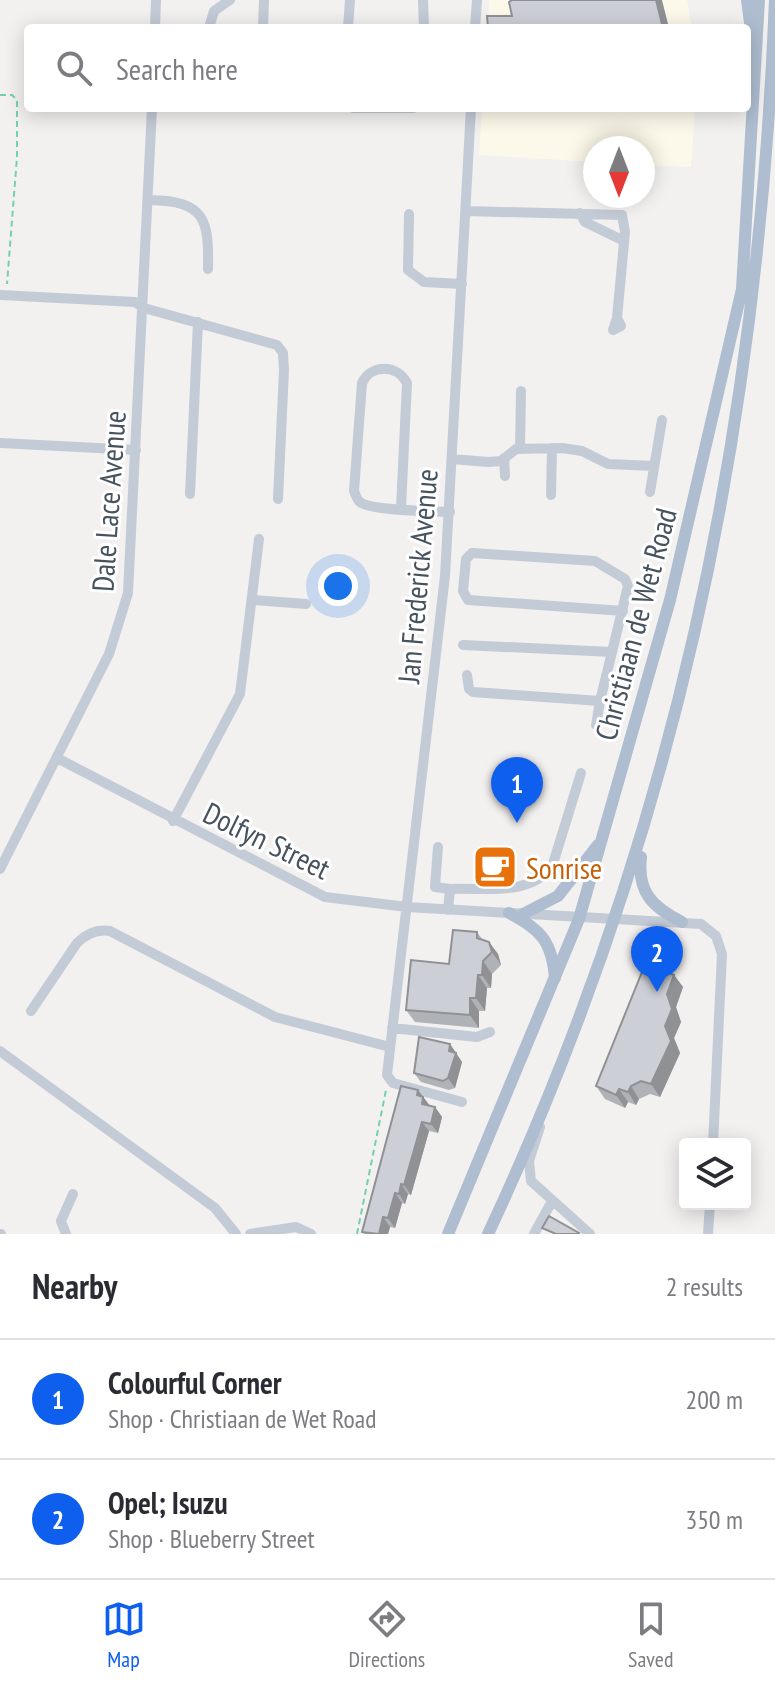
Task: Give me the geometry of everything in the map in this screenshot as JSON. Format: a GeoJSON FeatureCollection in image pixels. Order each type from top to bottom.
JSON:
{"type":"FeatureCollection","features":[{"type":"Feature","properties":{"kind":"main road"},"geometry":{"type":"LineString","coordinates":[[747,0],[749,24]]}},
{"type":"Feature","properties":{"kind":"main road","name":"Christiaan de Wet Road"},"geometry":{"type":"LineString","coordinates":[[448,1234],[579,919],[670,600],[742,289],[759,0]]}},
{"type":"Feature","properties":{"kind":"main road","name":"Christiaan de Wet Road"},"geometry":{"type":"LineString","coordinates":[[488,1234],[553,1088],[616,919],[644,830],[698,627],[738,413],[753,301],[775,0]]}},
{"type":"Feature","properties":{"kind":"main road"},"geometry":{"type":"LineString","coordinates":[[751,44],[754,77]]}},
{"type":"Feature","properties":{"kind":"main road"},"geometry":{"type":"LineString","coordinates":[[644,830],[642,887],[656,907],[682,922]]}},
{"type":"Feature","properties":{"kind":"main road"},"geometry":{"type":"LineString","coordinates":[[523,914],[558,896],[605,836]]}},
{"type":"Feature","properties":{"kind":"main road"},"geometry":{"type":"LineString","coordinates":[[509,913],[535,926],[543,935],[553,953],[555,981]]}},
{"type":"Feature","properties":{"kind":"street"},"geometry":{"type":"LineString","coordinates":[[155,24],[156,0]]}},
{"type":"Feature","properties":{"kind":"street"},"geometry":{"type":"LineString","coordinates":[[210,24],[214,11],[230,0]]}},
{"type":"Feature","properties":{"kind":"street"},"geometry":{"type":"LineString","coordinates":[[263,24],[264,0]]}},
{"type":"Feature","properties":{"kind":"street"},"geometry":{"type":"LineString","coordinates":[[348,24],[350,0]]}},
{"type":"Feature","properties":{"kind":"street"},"geometry":{"type":"LineString","coordinates":[[423,0],[424,24]]}},
{"type":"Feature","properties":{"kind":"street"},"geometry":{"type":"LineString","coordinates":[[475,24],[477,0]]}},
{"type":"Feature","properties":{"kind":"street","name":"Dale Lace Avenue"},"geometry":{"type":"LineString","coordinates":[[0,869],[109,654],[124,611],[131,562],[152,112]]}},
{"type":"Feature","properties":{"kind":"street","name":"Jan Frederick Avenue"},"geometry":{"type":"LineString","coordinates":[[389,1080],[392,1028],[450,512],[466,211],[475,142],[471,112]]}},
{"type":"Feature","properties":{"kind":"street"},"geometry":{"type":"LineString","coordinates":[[150,200],[186,203],[195,208],[207,227],[208,269]]}},
{"type":"Feature","properties":{"kind":"street"},"geometry":{"type":"LineString","coordinates":[[466,211],[622,215],[626,220],[617,318]]}},
{"type":"Feature","properties":{"kind":"street"},"geometry":{"type":"LineString","coordinates":[[580,213],[585,222],[624,241]]}},
{"type":"Feature","properties":{"kind":"street"},"geometry":{"type":"LineString","coordinates":[[409,214],[408,270],[424,282],[462,284]]}},
{"type":"Feature","properties":{"kind":"street"},"geometry":{"type":"LineString","coordinates":[[3,296],[135,302],[144,308],[277,345],[283,353],[284,370],[278,499]]}},
{"type":"Feature","properties":{"kind":"street"},"geometry":{"type":"LineString","coordinates":[[190,494],[198,322]]}},
{"type":"Feature","properties":{"kind":"street"},"geometry":{"type":"LineString","coordinates":[[401,508],[407,383],[395,370],[375,369],[367,373],[362,383],[354,491],[360,502],[367,505],[401,508],[450,512]]}},
{"type":"Feature","properties":{"kind":"street"},"geometry":{"type":"LineString","coordinates":[[520,449],[521,391]]}},
{"type":"Feature","properties":{"kind":"street"},"geometry":{"type":"LineString","coordinates":[[650,492],[662,420]]}},
{"type":"Feature","properties":{"kind":"street"},"geometry":{"type":"LineString","coordinates":[[0,443],[136,450]]}},
{"type":"Feature","properties":{"kind":"street"},"geometry":{"type":"LineString","coordinates":[[452,459],[488,462],[520,449],[552,448],[582,451],[608,464],[654,466]]}},
{"type":"Feature","properties":{"kind":"street"},"geometry":{"type":"LineString","coordinates":[[551,495],[552,448]]}},
{"type":"Feature","properties":{"kind":"street"},"geometry":{"type":"LineString","coordinates":[[504,458],[505,476]]}},
{"type":"Feature","properties":{"kind":"street"},"geometry":{"type":"LineString","coordinates":[[173,821],[240,694],[259,539]]}},
{"type":"Feature","properties":{"kind":"street"},"geometry":{"type":"LineString","coordinates":[[596,725],[623,611],[627,582],[599,562],[472,553],[466,559],[463,591],[468,600],[623,611]]}},
{"type":"Feature","properties":{"kind":"street"},"geometry":{"type":"LineString","coordinates":[[253,600],[306,604]]}},
{"type":"Feature","properties":{"kind":"street"},"geometry":{"type":"LineString","coordinates":[[463,645],[612,652]]}},
{"type":"Feature","properties":{"kind":"street"},"geometry":{"type":"LineString","coordinates":[[467,675],[469,689],[473,692],[600,701]]}},
{"type":"Feature","properties":{"kind":"street","name":"Dolfyn Street"},"geometry":{"type":"LineString","coordinates":[[57,758],[173,821],[325,897],[448,910],[682,922]]}},
{"type":"Feature","properties":{"kind":"street"},"geometry":{"type":"LineString","coordinates":[[438,847],[435,887],[525,887],[552,867],[581,773]]}},
{"type":"Feature","properties":{"kind":"street"},"geometry":{"type":"LineString","coordinates":[[448,910],[450,889]]}},
{"type":"Feature","properties":{"kind":"street"},"geometry":{"type":"LineString","coordinates":[[682,922],[701,924],[710,929],[722,954],[713,1138]]}},
{"type":"Feature","properties":{"kind":"street"},"geometry":{"type":"LineString","coordinates":[[31,1011],[77,943],[84,936],[102,930],[275,1017],[390,1047]]}},
{"type":"Feature","properties":{"kind":"street"},"geometry":{"type":"LineString","coordinates":[[392,1028],[477,1037],[490,1032]]}},
{"type":"Feature","properties":{"kind":"street"},"geometry":{"type":"LineString","coordinates":[[0,1051],[215,1208],[236,1234]]}},
{"type":"Feature","properties":{"kind":"street"},"geometry":{"type":"LineString","coordinates":[[389,1080],[462,1102]]}},
{"type":"Feature","properties":{"kind":"street"},"geometry":{"type":"LineString","coordinates":[[553,1088],[529,1161],[534,1187],[590,1234]]}},
{"type":"Feature","properties":{"kind":"street"},"geometry":{"type":"LineString","coordinates":[[66,1234],[61,1221],[73,1194]]}},
{"type":"Feature","properties":{"kind":"street"},"geometry":{"type":"LineString","coordinates":[[534,1234],[552,1201]]}},
{"type":"Feature","properties":{"kind":"street"},"geometry":{"type":"LineString","coordinates":[[708,1234],[710,1210]]}},
{"type":"Feature","properties":{"kind":"street"},"geometry":{"type":"LineString","coordinates":[[250,1234],[296,1227],[311,1234]]}},
{"type":"Feature","properties":{"kind":"path"},"geometry":{"type":"LineString","coordinates":[[0,95],[12,95],[17,100],[17,157],[3,296]]}},
{"type":"Feature","properties":{"kind":"path"},"geometry":{"type":"LineString","coordinates":[[357,1234],[389,1080]]}},
{"type":"Feature","properties":{"kind":"shaded area"},"geometry":{"type":"Polygon","coordinates":[[[489,0],[687,0],[691,24],[488,24],[489,0]]]}},
{"type":"Feature","properties":{"kind":"shaded area"},"geometry":{"type":"Polygon","coordinates":[[[482,112],[695,112],[691,167],[655,166],[655,136],[583,136],[583,161],[479,155],[482,112]]]}},
{"type":"Feature","properties":{"kind":"building"},"geometry":{"type":"Polygon","coordinates":[[[656,0],[662,24],[488,24],[487,16],[512,16],[509,2],[656,0]]]}},
{"type":"Feature","properties":{"kind":"building"},"geometry":{"type":"Polygon","coordinates":[[[453,930],[477,932],[477,938],[489,942],[492,952],[483,961],[482,975],[478,975],[476,998],[470,998],[470,1015],[406,1010],[411,960],[449,964],[453,930]]]}},
{"type":"Feature","properties":{"kind":"building"},"geometry":{"type":"Polygon","coordinates":[[[646,962],[674,975],[667,994],[672,1009],[665,1026],[671,1041],[651,1084],[641,1081],[631,1086],[628,1092],[619,1089],[616,1095],[596,1086],[646,962]]]}},
{"type":"Feature","properties":{"kind":"building"},"geometry":{"type":"Polygon","coordinates":[[[419,1037],[450,1044],[449,1051],[456,1053],[448,1078],[443,1081],[414,1073],[419,1037]]]}},
{"type":"Feature","properties":{"kind":"building"},"geometry":{"type":"Polygon","coordinates":[[[401,1086],[418,1090],[417,1095],[423,1097],[422,1104],[435,1107],[431,1124],[422,1122],[404,1185],[401,1184],[399,1194],[395,1193],[388,1218],[383,1217],[379,1234],[362,1232],[401,1086]]]}},
{"type":"Feature","properties":{"kind":"building"},"geometry":{"type":"Polygon","coordinates":[[[549,1216],[579,1233],[556,1234],[542,1228],[549,1216]]]}},
{"type":"Feature","properties":{"kind":"place","name":"Colourful Corner"},"geometry":{"type":"Point","coordinates":[517,823]}},
{"type":"Feature","properties":{"kind":"place","name":"Sonrise"},"geometry":{"type":"Point","coordinates":[495,867]}},
{"type":"Feature","properties":{"kind":"place","name":"Opel; Isuzu"},"geometry":{"type":"Point","coordinates":[657,992]}}]}
